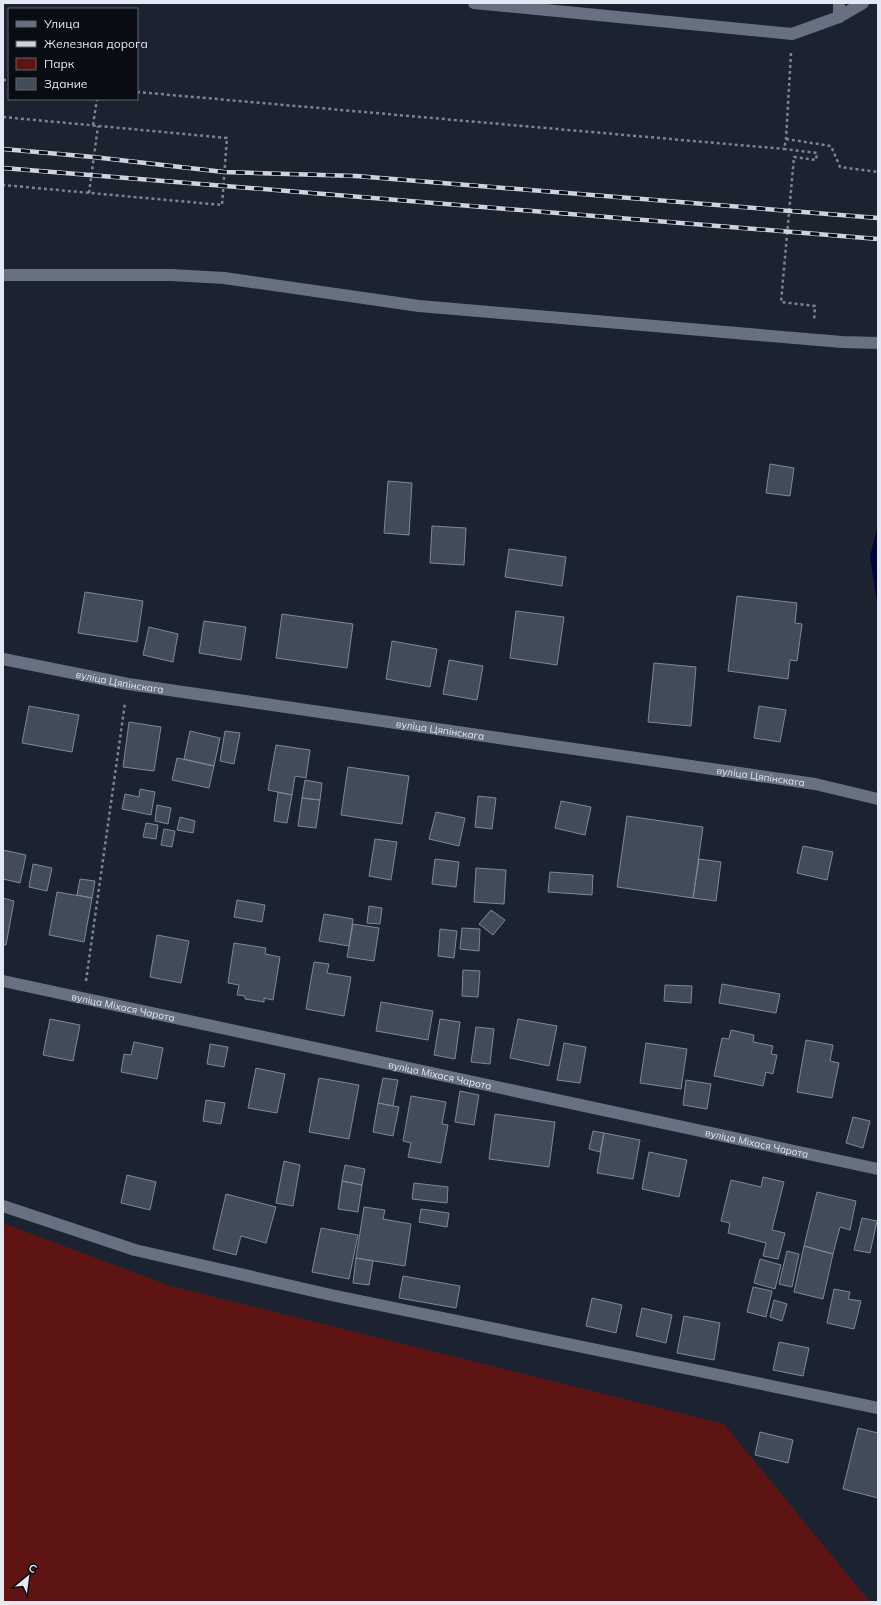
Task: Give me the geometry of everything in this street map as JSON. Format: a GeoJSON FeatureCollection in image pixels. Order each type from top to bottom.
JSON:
{"type":"FeatureCollection","features":[{"type":"Feature","properties":{"kind":"street"},"geometry":{"type":"LineString","coordinates":[[474,3],[792,34],[839,18],[863,3]]}},
{"type":"Feature","properties":{"kind":"street"},"geometry":{"type":"LineString","coordinates":[[839,3],[839,18]]}},
{"type":"Feature","properties":{"kind":"street"},"geometry":{"type":"LineString","coordinates":[[3,275],[172,275],[224,278],[418,306],[842,342],[878,343]]}},
{"type":"Feature","properties":{"kind":"street","name":"вуліца Цяпінскага"},"geometry":{"type":"LineString","coordinates":[[3,659],[128,684],[816,784],[878,799]]}},
{"type":"Feature","properties":{"kind":"street","name":"вуліца Міхася Чарота"},"geometry":{"type":"LineString","coordinates":[[3,981],[84,997],[878,1169]]}},
{"type":"Feature","properties":{"kind":"street"},"geometry":{"type":"LineString","coordinates":[[3,1206],[143,1252],[331,1295],[878,1408]]}},
{"type":"Feature","properties":{"kind":"path"},"geometry":{"type":"LineString","coordinates":[[784,149],[786,139],[792,34]]}},
{"type":"Feature","properties":{"kind":"path"},"geometry":{"type":"LineString","coordinates":[[138,92],[817,153],[816,160],[794,157],[781,302],[815,306],[814,315]]}},
{"type":"Feature","properties":{"kind":"path"},"geometry":{"type":"LineString","coordinates":[[94,125],[97,100]]}},
{"type":"Feature","properties":{"kind":"path"},"geometry":{"type":"LineString","coordinates":[[3,117],[226,138],[222,205],[3,185]]}},
{"type":"Feature","properties":{"kind":"path"},"geometry":{"type":"LineString","coordinates":[[89,193],[98,126]]}},
{"type":"Feature","properties":{"kind":"path"},"geometry":{"type":"LineString","coordinates":[[786,139],[831,146],[840,167],[878,172]]}},
{"type":"Feature","properties":{"kind":"path"},"geometry":{"type":"LineString","coordinates":[[84,997],[128,684]]}},
{"type":"Feature","properties":{"kind":"green space"},"geometry":{"type":"Polygon","coordinates":[[[3,1223],[171,1286],[724,1424],[870,1602],[3,1602],[3,1223]]]}},
{"type":"Feature","properties":{"kind":"shaded area"},"geometry":{"type":"Polygon","coordinates":[[[878,524],[878,610],[870,556],[878,524]]]}},
{"type":"Feature","properties":{"kind":"building"},"geometry":{"type":"Polygon","coordinates":[[[770,464],[794,468],[790,496],[766,493],[770,464]]]}},
{"type":"Feature","properties":{"kind":"building"},"geometry":{"type":"Polygon","coordinates":[[[388,481],[412,483],[409,535],[384,533],[388,481]]]}},
{"type":"Feature","properties":{"kind":"building"},"geometry":{"type":"Polygon","coordinates":[[[432,526],[466,528],[464,565],[430,563],[432,526]]]}},
{"type":"Feature","properties":{"kind":"building"},"geometry":{"type":"Polygon","coordinates":[[[509,549],[566,557],[562,586],[505,577],[509,549]]]}},
{"type":"Feature","properties":{"kind":"building"},"geometry":{"type":"Polygon","coordinates":[[[85,592],[143,601],[137,642],[78,633],[85,592]]]}},
{"type":"Feature","properties":{"kind":"building"},"geometry":{"type":"Polygon","coordinates":[[[737,596],[797,603],[795,623],[802,624],[797,661],[790,660],[788,679],[728,671],[737,596]]]}},
{"type":"Feature","properties":{"kind":"building"},"geometry":{"type":"Polygon","coordinates":[[[516,611],[564,617],[557,665],[510,658],[516,611]]]}},
{"type":"Feature","properties":{"kind":"building"},"geometry":{"type":"Polygon","coordinates":[[[282,614],[353,624],[347,668],[276,658],[282,614]]]}},
{"type":"Feature","properties":{"kind":"building"},"geometry":{"type":"Polygon","coordinates":[[[204,621],[246,627],[241,660],[199,653],[204,621]]]}},
{"type":"Feature","properties":{"kind":"building"},"geometry":{"type":"Polygon","coordinates":[[[149,627],[178,634],[173,662],[143,655],[149,627]]]}},
{"type":"Feature","properties":{"kind":"building"},"geometry":{"type":"Polygon","coordinates":[[[392,641],[437,649],[430,687],[386,679],[392,641]]]}},
{"type":"Feature","properties":{"kind":"building"},"geometry":{"type":"Polygon","coordinates":[[[449,660],[483,666],[477,700],[443,694],[449,660]]]}},
{"type":"Feature","properties":{"kind":"building"},"geometry":{"type":"Polygon","coordinates":[[[654,663],[696,667],[691,726],[648,722],[654,663]]]}},
{"type":"Feature","properties":{"kind":"building"},"geometry":{"type":"Polygon","coordinates":[[[29,706],[79,715],[72,752],[22,743],[29,706]]]}},
{"type":"Feature","properties":{"kind":"building"},"geometry":{"type":"Polygon","coordinates":[[[759,706],[786,710],[780,742],[754,738],[759,706]]]}},
{"type":"Feature","properties":{"kind":"building"},"geometry":{"type":"Polygon","coordinates":[[[129,722],[161,727],[154,771],[123,767],[129,722]]]}},
{"type":"Feature","properties":{"kind":"building"},"geometry":{"type":"Polygon","coordinates":[[[190,731],[220,738],[214,766],[184,759],[190,731]]]}},
{"type":"Feature","properties":{"kind":"building"},"geometry":{"type":"Polygon","coordinates":[[[225,731],[240,733],[234,764],[220,761],[225,731]]]}},
{"type":"Feature","properties":{"kind":"building"},"geometry":{"type":"Polygon","coordinates":[[[276,745],[310,750],[306,778],[295,776],[292,795],[268,790],[276,745]]]}},
{"type":"Feature","properties":{"kind":"building"},"geometry":{"type":"Polygon","coordinates":[[[177,758],[214,766],[209,788],[172,780],[177,758]]]}},
{"type":"Feature","properties":{"kind":"building"},"geometry":{"type":"Polygon","coordinates":[[[348,767],[409,776],[402,824],[341,815],[348,767]]]}},
{"type":"Feature","properties":{"kind":"building"},"geometry":{"type":"Polygon","coordinates":[[[305,780],[322,783],[320,800],[302,798],[305,780]]]}},
{"type":"Feature","properties":{"kind":"building"},"geometry":{"type":"Polygon","coordinates":[[[140,789],[155,792],[151,815],[122,809],[125,794],[139,797],[140,789]]]}},
{"type":"Feature","properties":{"kind":"building"},"geometry":{"type":"Polygon","coordinates":[[[278,792],[292,795],[287,823],[274,821],[278,792]]]}},
{"type":"Feature","properties":{"kind":"building"},"geometry":{"type":"Polygon","coordinates":[[[478,796],[496,798],[492,829],[475,827],[478,796]]]}},
{"type":"Feature","properties":{"kind":"building"},"geometry":{"type":"Polygon","coordinates":[[[302,798],[320,800],[316,828],[298,826],[302,798]]]}},
{"type":"Feature","properties":{"kind":"building"},"geometry":{"type":"Polygon","coordinates":[[[561,801],[591,807],[585,835],[555,828],[561,801]]]}},
{"type":"Feature","properties":{"kind":"building"},"geometry":{"type":"Polygon","coordinates":[[[157,805],[171,808],[168,824],[155,821],[157,805]]]}},
{"type":"Feature","properties":{"kind":"building"},"geometry":{"type":"Polygon","coordinates":[[[436,812],[465,818],[459,846],[429,839],[436,812]]]}},
{"type":"Feature","properties":{"kind":"building"},"geometry":{"type":"Polygon","coordinates":[[[627,816],[703,827],[693,898],[617,887],[627,816]]]}},
{"type":"Feature","properties":{"kind":"building"},"geometry":{"type":"Polygon","coordinates":[[[180,817],[195,821],[193,833],[177,830],[180,817]]]}},
{"type":"Feature","properties":{"kind":"building"},"geometry":{"type":"Polygon","coordinates":[[[146,823],[158,825],[156,839],[143,837],[146,823]]]}},
{"type":"Feature","properties":{"kind":"building"},"geometry":{"type":"Polygon","coordinates":[[[164,829],[175,831],[172,847],[161,845],[164,829]]]}},
{"type":"Feature","properties":{"kind":"building"},"geometry":{"type":"Polygon","coordinates":[[[375,839],[397,842],[391,880],[369,876],[375,839]]]}},
{"type":"Feature","properties":{"kind":"building"},"geometry":{"type":"Polygon","coordinates":[[[803,846],[833,852],[827,880],[797,873],[803,846]]]}},
{"type":"Feature","properties":{"kind":"building"},"geometry":{"type":"Polygon","coordinates":[[[3,850],[26,855],[20,883],[3,879],[3,850]]]}},
{"type":"Feature","properties":{"kind":"building"},"geometry":{"type":"Polygon","coordinates":[[[435,859],[459,862],[456,887],[432,884],[435,859]]]}},
{"type":"Feature","properties":{"kind":"building"},"geometry":{"type":"Polygon","coordinates":[[[699,859],[721,862],[716,901],[693,898],[699,859]]]}},
{"type":"Feature","properties":{"kind":"building"},"geometry":{"type":"Polygon","coordinates":[[[33,864],[52,868],[47,891],[29,887],[33,864]]]}},
{"type":"Feature","properties":{"kind":"building"},"geometry":{"type":"Polygon","coordinates":[[[476,868],[506,870],[504,904],[474,902],[476,868]]]}},
{"type":"Feature","properties":{"kind":"building"},"geometry":{"type":"Polygon","coordinates":[[[550,872],[593,875],[592,895],[548,892],[550,872]]]}},
{"type":"Feature","properties":{"kind":"building"},"geometry":{"type":"Polygon","coordinates":[[[80,879],[95,881],[92,898],[77,895],[80,879]]]}},
{"type":"Feature","properties":{"kind":"building"},"geometry":{"type":"Polygon","coordinates":[[[57,892],[92,898],[84,942],[49,935],[57,892]]]}},
{"type":"Feature","properties":{"kind":"building"},"geometry":{"type":"Polygon","coordinates":[[[3,898],[14,901],[6,945],[3,945],[3,898]]]}},
{"type":"Feature","properties":{"kind":"building"},"geometry":{"type":"Polygon","coordinates":[[[237,900],[265,905],[262,922],[234,917],[237,900]]]}},
{"type":"Feature","properties":{"kind":"building"},"geometry":{"type":"Polygon","coordinates":[[[369,906],[382,908],[380,924],[367,923],[369,906]]]}},
{"type":"Feature","properties":{"kind":"building"},"geometry":{"type":"Polygon","coordinates":[[[491,910],[505,920],[493,935],[479,924],[491,910]]]}},
{"type":"Feature","properties":{"kind":"building"},"geometry":{"type":"Polygon","coordinates":[[[324,914],[353,919],[349,946],[319,941],[324,914]]]}},
{"type":"Feature","properties":{"kind":"building"},"geometry":{"type":"Polygon","coordinates":[[[353,924],[379,928],[374,961],[347,957],[353,924]]]}},
{"type":"Feature","properties":{"kind":"building"},"geometry":{"type":"Polygon","coordinates":[[[462,928],[480,929],[479,951],[460,949],[462,928]]]}},
{"type":"Feature","properties":{"kind":"building"},"geometry":{"type":"Polygon","coordinates":[[[440,929],[457,931],[454,958],[438,956],[440,929]]]}},
{"type":"Feature","properties":{"kind":"building"},"geometry":{"type":"Polygon","coordinates":[[[157,935],[189,941],[181,983],[150,977],[157,935]]]}},
{"type":"Feature","properties":{"kind":"building"},"geometry":{"type":"Polygon","coordinates":[[[234,943],[266,948],[265,954],[280,957],[273,1000],[264,998],[264,1002],[245,999],[245,996],[237,995],[239,985],[228,983],[234,943]]]}},
{"type":"Feature","properties":{"kind":"building"},"geometry":{"type":"Polygon","coordinates":[[[314,962],[329,964],[327,973],[351,977],[344,1016],[306,1009],[314,962]]]}},
{"type":"Feature","properties":{"kind":"building"},"geometry":{"type":"Polygon","coordinates":[[[463,970],[480,971],[478,997],[462,996],[463,970]]]}},
{"type":"Feature","properties":{"kind":"building"},"geometry":{"type":"Polygon","coordinates":[[[722,984],[780,994],[776,1013],[719,1003],[722,984]]]}},
{"type":"Feature","properties":{"kind":"building"},"geometry":{"type":"Polygon","coordinates":[[[665,985],[692,986],[691,1003],[664,1001],[665,985]]]}},
{"type":"Feature","properties":{"kind":"building"},"geometry":{"type":"Polygon","coordinates":[[[381,1002],[433,1011],[428,1040],[376,1031],[381,1002]]]}},
{"type":"Feature","properties":{"kind":"building"},"geometry":{"type":"Polygon","coordinates":[[[50,1019],[80,1025],[73,1061],[43,1055],[50,1019]]]}},
{"type":"Feature","properties":{"kind":"building"},"geometry":{"type":"Polygon","coordinates":[[[440,1019],[460,1022],[455,1059],[434,1055],[440,1019]]]}},
{"type":"Feature","properties":{"kind":"building"},"geometry":{"type":"Polygon","coordinates":[[[518,1019],[557,1026],[549,1066],[510,1058],[518,1019]]]}},
{"type":"Feature","properties":{"kind":"building"},"geometry":{"type":"Polygon","coordinates":[[[476,1027],[494,1029],[490,1064],[471,1062],[476,1027]]]}},
{"type":"Feature","properties":{"kind":"building"},"geometry":{"type":"Polygon","coordinates":[[[731,1030],[754,1035],[753,1042],[773,1046],[771,1054],[777,1055],[773,1074],[766,1072],[763,1086],[714,1076],[722,1038],[729,1039],[731,1030]]]}},
{"type":"Feature","properties":{"kind":"building"},"geometry":{"type":"Polygon","coordinates":[[[806,1040],[833,1045],[830,1061],[839,1063],[832,1098],[797,1092],[806,1040]]]}},
{"type":"Feature","properties":{"kind":"building"},"geometry":{"type":"Polygon","coordinates":[[[134,1042],[163,1048],[157,1079],[121,1072],[124,1054],[131,1055],[134,1042]]]}},
{"type":"Feature","properties":{"kind":"building"},"geometry":{"type":"Polygon","coordinates":[[[564,1043],[586,1047],[580,1083],[557,1080],[564,1043]]]}},
{"type":"Feature","properties":{"kind":"building"},"geometry":{"type":"Polygon","coordinates":[[[646,1043],[687,1049],[681,1089],[640,1083],[646,1043]]]}},
{"type":"Feature","properties":{"kind":"building"},"geometry":{"type":"Polygon","coordinates":[[[210,1044],[228,1047],[224,1067],[207,1064],[210,1044]]]}},
{"type":"Feature","properties":{"kind":"building"},"geometry":{"type":"Polygon","coordinates":[[[256,1068],[285,1074],[277,1113],[248,1108],[256,1068]]]}},
{"type":"Feature","properties":{"kind":"building"},"geometry":{"type":"Polygon","coordinates":[[[319,1078],[359,1085],[349,1139],[309,1132],[319,1078]]]}},
{"type":"Feature","properties":{"kind":"building"},"geometry":{"type":"Polygon","coordinates":[[[383,1078],[398,1080],[393,1106],[378,1103],[383,1078]]]}},
{"type":"Feature","properties":{"kind":"building"},"geometry":{"type":"Polygon","coordinates":[[[686,1080],[711,1084],[707,1109],[683,1105],[686,1080]]]}},
{"type":"Feature","properties":{"kind":"building"},"geometry":{"type":"Polygon","coordinates":[[[460,1091],[479,1095],[474,1125],[455,1122],[460,1091]]]}},
{"type":"Feature","properties":{"kind":"building"},"geometry":{"type":"Polygon","coordinates":[[[411,1096],[446,1102],[442,1124],[448,1125],[441,1163],[408,1157],[411,1143],[403,1141],[411,1096]]]}},
{"type":"Feature","properties":{"kind":"building"},"geometry":{"type":"Polygon","coordinates":[[[206,1100],[225,1103],[221,1124],[203,1121],[206,1100]]]}},
{"type":"Feature","properties":{"kind":"building"},"geometry":{"type":"Polygon","coordinates":[[[378,1103],[399,1107],[393,1136],[373,1132],[378,1103]]]}},
{"type":"Feature","properties":{"kind":"building"},"geometry":{"type":"Polygon","coordinates":[[[495,1114],[555,1122],[549,1167],[489,1159],[495,1114]]]}},
{"type":"Feature","properties":{"kind":"building"},"geometry":{"type":"Polygon","coordinates":[[[853,1117],[870,1121],[863,1148],[846,1143],[853,1117]]]}},
{"type":"Feature","properties":{"kind":"building"},"geometry":{"type":"Polygon","coordinates":[[[593,1131],[604,1133],[600,1152],[589,1149],[593,1131]]]}},
{"type":"Feature","properties":{"kind":"building"},"geometry":{"type":"Polygon","coordinates":[[[604,1133],[640,1140],[633,1179],[597,1173],[604,1133]]]}},
{"type":"Feature","properties":{"kind":"building"},"geometry":{"type":"Polygon","coordinates":[[[649,1152],[687,1160],[679,1197],[642,1189],[649,1152]]]}},
{"type":"Feature","properties":{"kind":"building"},"geometry":{"type":"Polygon","coordinates":[[[284,1161],[300,1165],[293,1206],[276,1203],[284,1161]]]}},
{"type":"Feature","properties":{"kind":"building"},"geometry":{"type":"Polygon","coordinates":[[[345,1165],[365,1169],[362,1185],[342,1181],[345,1165]]]}},
{"type":"Feature","properties":{"kind":"building"},"geometry":{"type":"Polygon","coordinates":[[[127,1175],[156,1182],[150,1210],[121,1203],[127,1175]]]}},
{"type":"Feature","properties":{"kind":"building"},"geometry":{"type":"Polygon","coordinates":[[[763,1177],[784,1182],[772,1230],[785,1233],[778,1259],[763,1256],[766,1243],[728,1233],[730,1223],[721,1221],[731,1180],[761,1187],[763,1177]]]}},
{"type":"Feature","properties":{"kind":"building"},"geometry":{"type":"Polygon","coordinates":[[[342,1181],[362,1185],[358,1212],[338,1209],[342,1181]]]}},
{"type":"Feature","properties":{"kind":"building"},"geometry":{"type":"Polygon","coordinates":[[[414,1183],[448,1187],[447,1203],[412,1199],[414,1183]]]}},
{"type":"Feature","properties":{"kind":"building"},"geometry":{"type":"Polygon","coordinates":[[[817,1192],[856,1201],[850,1230],[840,1227],[833,1254],[804,1246],[817,1192]]]}},
{"type":"Feature","properties":{"kind":"building"},"geometry":{"type":"Polygon","coordinates":[[[226,1194],[276,1207],[266,1243],[241,1236],[236,1255],[213,1249],[226,1194]]]}},
{"type":"Feature","properties":{"kind":"building"},"geometry":{"type":"Polygon","coordinates":[[[364,1207],[385,1210],[383,1219],[411,1224],[405,1266],[356,1258],[364,1207]]]}},
{"type":"Feature","properties":{"kind":"building"},"geometry":{"type":"Polygon","coordinates":[[[421,1209],[449,1213],[447,1227],[419,1222],[421,1209]]]}},
{"type":"Feature","properties":{"kind":"building"},"geometry":{"type":"Polygon","coordinates":[[[862,1218],[877,1221],[870,1253],[854,1250],[862,1218]]]}},
{"type":"Feature","properties":{"kind":"building"},"geometry":{"type":"Polygon","coordinates":[[[321,1228],[358,1235],[349,1279],[312,1272],[321,1228]]]}},
{"type":"Feature","properties":{"kind":"building"},"geometry":{"type":"Polygon","coordinates":[[[804,1246],[833,1254],[823,1299],[794,1292],[804,1246]]]}},
{"type":"Feature","properties":{"kind":"building"},"geometry":{"type":"Polygon","coordinates":[[[787,1251],[799,1254],[792,1287],[779,1284],[787,1251]]]}},
{"type":"Feature","properties":{"kind":"building"},"geometry":{"type":"Polygon","coordinates":[[[356,1258],[373,1261],[369,1285],[353,1283],[356,1258]]]}},
{"type":"Feature","properties":{"kind":"building"},"geometry":{"type":"Polygon","coordinates":[[[760,1259],[781,1265],[775,1289],[754,1283],[760,1259]]]}},
{"type":"Feature","properties":{"kind":"building"},"geometry":{"type":"Polygon","coordinates":[[[403,1276],[460,1286],[456,1308],[399,1298],[403,1276]]]}},
{"type":"Feature","properties":{"kind":"building"},"geometry":{"type":"Polygon","coordinates":[[[753,1287],[772,1291],[766,1317],[747,1312],[753,1287]]]}},
{"type":"Feature","properties":{"kind":"building"},"geometry":{"type":"Polygon","coordinates":[[[834,1289],[850,1292],[848,1299],[861,1301],[854,1329],[827,1323],[834,1289]]]}},
{"type":"Feature","properties":{"kind":"building"},"geometry":{"type":"Polygon","coordinates":[[[592,1298],[622,1305],[616,1333],[586,1326],[592,1298]]]}},
{"type":"Feature","properties":{"kind":"building"},"geometry":{"type":"Polygon","coordinates":[[[774,1300],[787,1304],[782,1321],[770,1317],[774,1300]]]}},
{"type":"Feature","properties":{"kind":"building"},"geometry":{"type":"Polygon","coordinates":[[[642,1308],[672,1315],[666,1343],[636,1336],[642,1308]]]}},
{"type":"Feature","properties":{"kind":"building"},"geometry":{"type":"Polygon","coordinates":[[[684,1316],[720,1323],[714,1360],[677,1353],[684,1316]]]}},
{"type":"Feature","properties":{"kind":"building"},"geometry":{"type":"Polygon","coordinates":[[[779,1342],[809,1348],[803,1376],[773,1370],[779,1342]]]}},
{"type":"Feature","properties":{"kind":"building"},"geometry":{"type":"Polygon","coordinates":[[[858,1428],[878,1433],[878,1498],[843,1489],[858,1428]]]}},
{"type":"Feature","properties":{"kind":"building"},"geometry":{"type":"Polygon","coordinates":[[[760,1432],[793,1440],[788,1463],[755,1455],[760,1432]]]}},
{"type":"Feature","properties":{"kind":"railway"},"geometry":{"type":"LineString","coordinates":[[3,149],[93,157],[224,172],[356,176],[878,218]]}},
{"type":"Feature","properties":{"kind":"railway"},"geometry":{"type":"LineString","coordinates":[[3,168],[878,239]]}}]}
